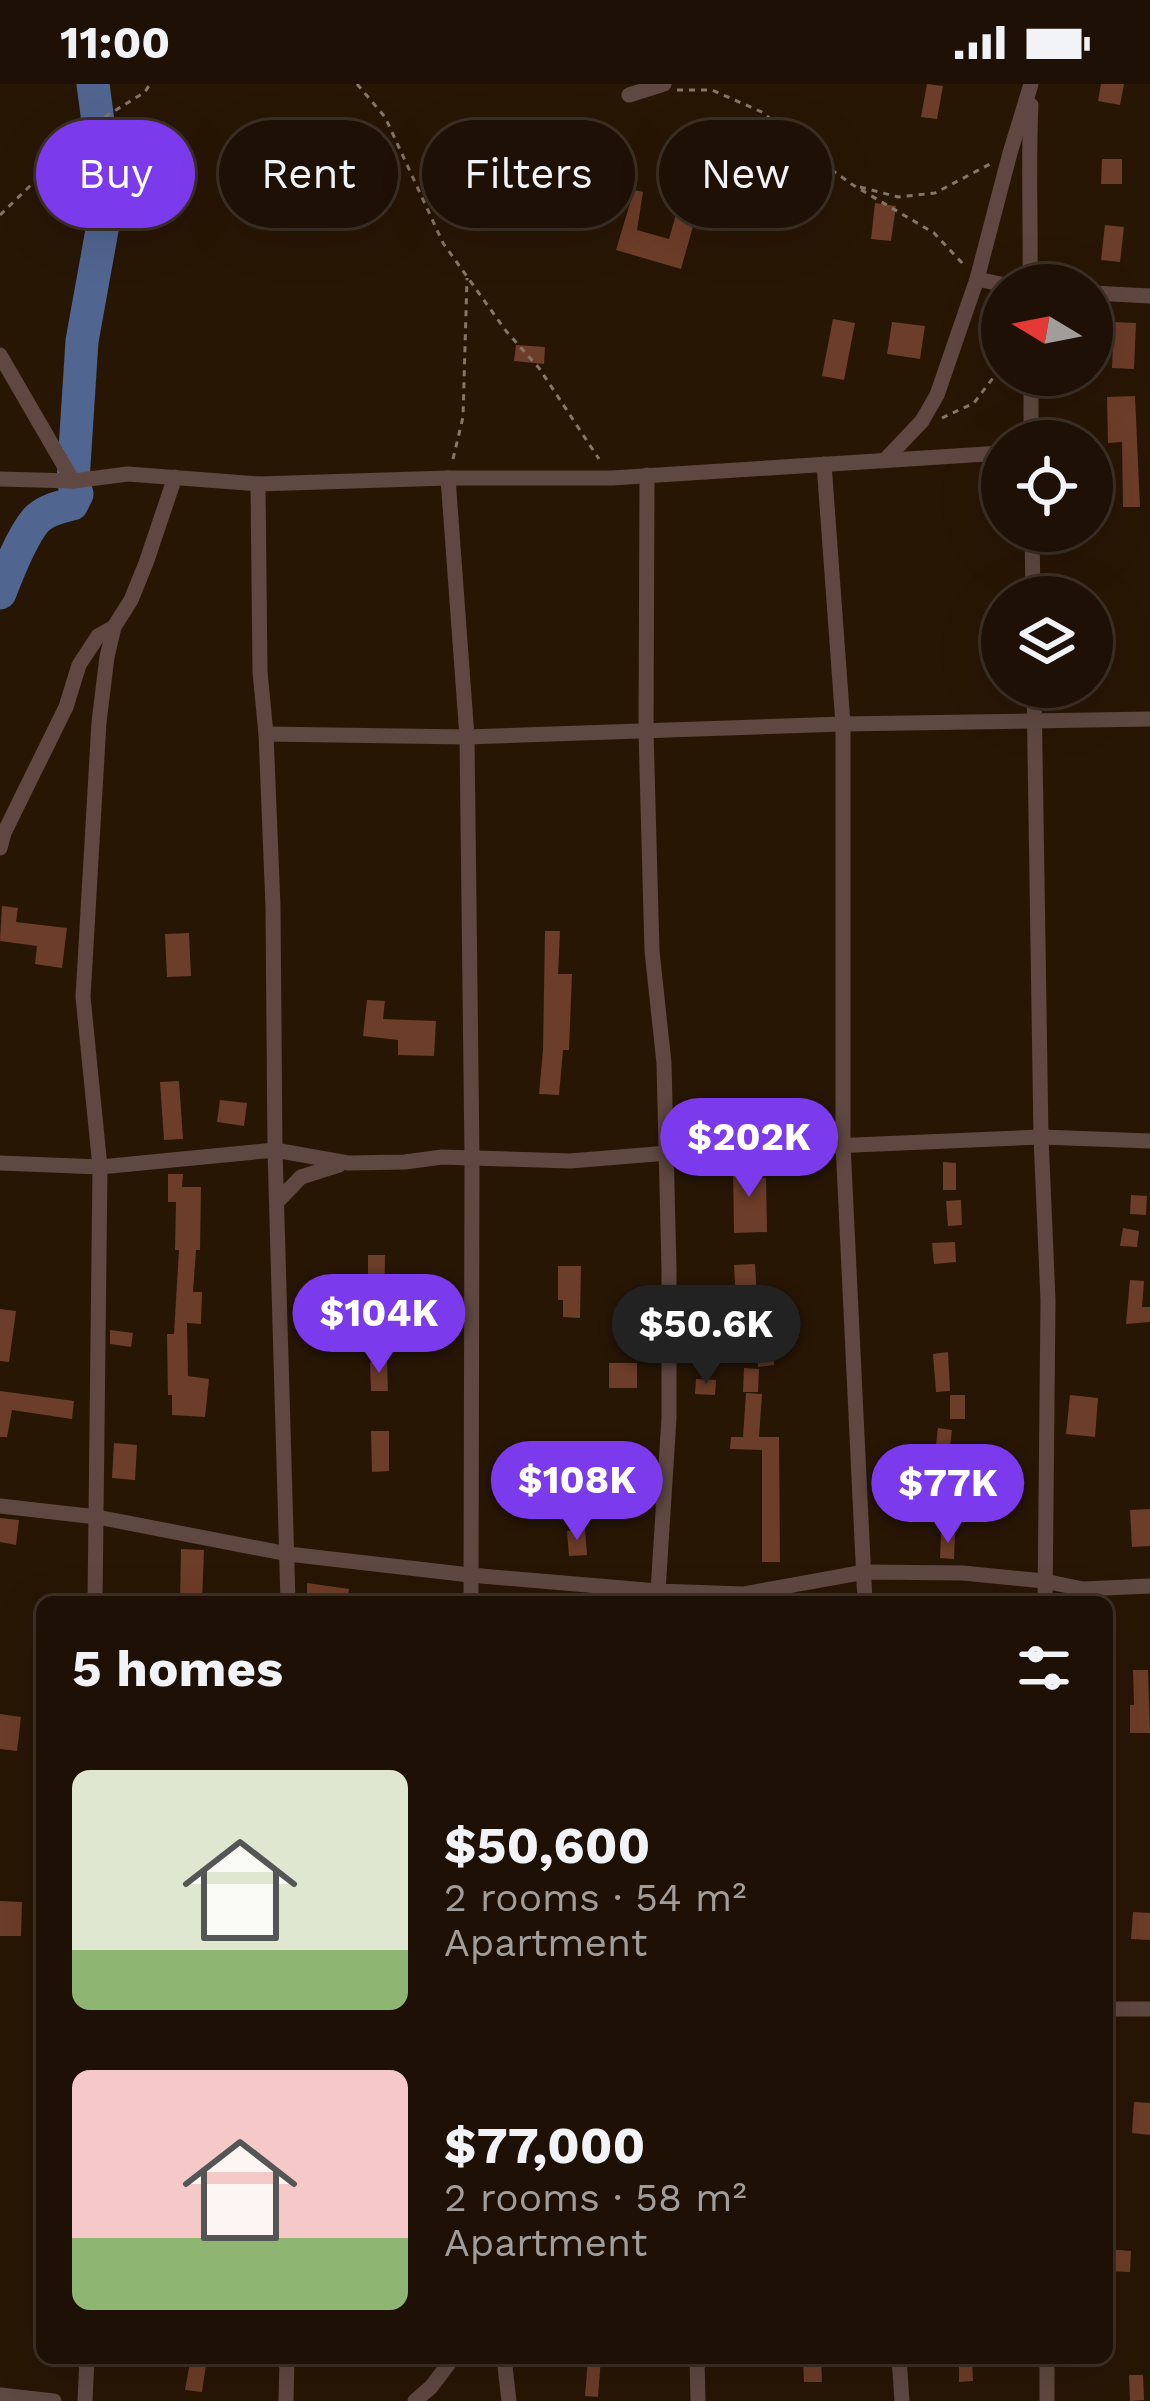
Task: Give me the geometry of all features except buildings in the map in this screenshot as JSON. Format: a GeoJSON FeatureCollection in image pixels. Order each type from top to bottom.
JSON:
{"type":"FeatureCollection","features":[{"type":"Feature","properties":{"kind":"street"},"geometry":{"type":"LineString","coordinates":[[886,459],[922,421],[937,395],[977,279],[1031,84]]}},
{"type":"Feature","properties":{"kind":"street"},"geometry":{"type":"LineString","coordinates":[[1030,264],[1027,178],[1031,84]]}},
{"type":"Feature","properties":{"kind":"street"},"geometry":{"type":"LineString","coordinates":[[629,95],[669,87]]}},
{"type":"Feature","properties":{"kind":"street"},"geometry":{"type":"LineString","coordinates":[[977,279],[981,280]]}},
{"type":"Feature","properties":{"kind":"street"},"geometry":{"type":"LineString","coordinates":[[1113,294],[1150,296]]}},
{"type":"Feature","properties":{"kind":"street"},"geometry":{"type":"LineString","coordinates":[[0,355],[73,481]]}},
{"type":"Feature","properties":{"kind":"street"},"geometry":{"type":"LineString","coordinates":[[0,479],[73,481],[128,474],[258,484],[612,478],[981,454]]}},
{"type":"Feature","properties":{"kind":"street"},"geometry":{"type":"LineString","coordinates":[[824,464],[843,724],[843,1144],[865,1596]]}},
{"type":"Feature","properties":{"kind":"street"},"geometry":{"type":"LineString","coordinates":[[646,475],[652,951],[668,1153],[669,1418],[659,1596]]}},
{"type":"Feature","properties":{"kind":"street"},"geometry":{"type":"LineString","coordinates":[[95,1596],[100,1167],[82,997],[99,722],[114,627],[131,600],[175,477]]}},
{"type":"Feature","properties":{"kind":"street"},"geometry":{"type":"LineString","coordinates":[[448,478],[467,737],[471,1596]]}},
{"type":"Feature","properties":{"kind":"street"},"geometry":{"type":"LineString","coordinates":[[258,484],[260,672],[273,906],[288,1596]]}},
{"type":"Feature","properties":{"kind":"street"},"geometry":{"type":"LineString","coordinates":[[0,848],[66,707],[79,665],[98,636],[114,627]]}},
{"type":"Feature","properties":{"kind":"street"},"geometry":{"type":"LineString","coordinates":[[1034,708],[1048,1300],[1045,1596]]}},
{"type":"Feature","properties":{"kind":"street"},"geometry":{"type":"LineString","coordinates":[[266,734],[467,737],[1150,718]]}},
{"type":"Feature","properties":{"kind":"street"},"geometry":{"type":"LineString","coordinates":[[277,1202],[301,1177],[348,1163],[472,1157],[569,1161],[1041,1137],[1150,1141]]}},
{"type":"Feature","properties":{"kind":"street"},"geometry":{"type":"LineString","coordinates":[[0,1163],[100,1167],[275,1150],[348,1163]]}},
{"type":"Feature","properties":{"kind":"street"},"geometry":{"type":"LineString","coordinates":[[0,1506],[97,1517],[288,1554],[659,1596],[744,1594],[865,1572],[963,1573],[1083,1589],[1150,1586]]}},
{"type":"Feature","properties":{"kind":"street"},"geometry":{"type":"LineString","coordinates":[[1113,2009],[1150,2009]]}},
{"type":"Feature","properties":{"kind":"street"},"geometry":{"type":"LineString","coordinates":[[86,2401],[87,2364]]}},
{"type":"Feature","properties":{"kind":"street"},"geometry":{"type":"LineString","coordinates":[[286,2364],[286,2401]]}},
{"type":"Feature","properties":{"kind":"street"},"geometry":{"type":"LineString","coordinates":[[415,2401],[448,2364]]}},
{"type":"Feature","properties":{"kind":"street"},"geometry":{"type":"LineString","coordinates":[[505,2364],[509,2401]]}},
{"type":"Feature","properties":{"kind":"street"},"geometry":{"type":"LineString","coordinates":[[697,2364],[698,2401]]}},
{"type":"Feature","properties":{"kind":"street"},"geometry":{"type":"LineString","coordinates":[[899,2364],[902,2401]]}},
{"type":"Feature","properties":{"kind":"street"},"geometry":{"type":"LineString","coordinates":[[1047,2364],[1047,2401]]}},
{"type":"Feature","properties":{"kind":"street"},"geometry":{"type":"LineString","coordinates":[[0,2395],[54,2401]]}},
{"type":"Feature","properties":{"kind":"path"},"geometry":{"type":"LineString","coordinates":[[0,215],[95,123],[146,92],[150,84]]}},
{"type":"Feature","properties":{"kind":"path"},"geometry":{"type":"LineString","coordinates":[[357,84],[385,117],[443,243],[506,332],[539,368],[612,478]]}},
{"type":"Feature","properties":{"kind":"path"},"geometry":{"type":"LineString","coordinates":[[669,87],[712,90],[764,113],[794,142],[853,185],[934,233],[977,279]]}},
{"type":"Feature","properties":{"kind":"path"},"geometry":{"type":"LineString","coordinates":[[853,185],[898,197],[935,193],[1010,153]]}},
{"type":"Feature","properties":{"kind":"path"},"geometry":{"type":"LineString","coordinates":[[448,478],[463,417],[466,276]]}},
{"type":"Feature","properties":{"kind":"path"},"geometry":{"type":"LineString","coordinates":[[922,421],[947,417],[974,404],[981,394]]}},
{"type":"Feature","properties":{"kind":"waterway"},"geometry":{"type":"LineString","coordinates":[[0,593],[36,520],[72,504],[77,494],[73,481],[82,341],[108,197],[93,84]]}}]}
